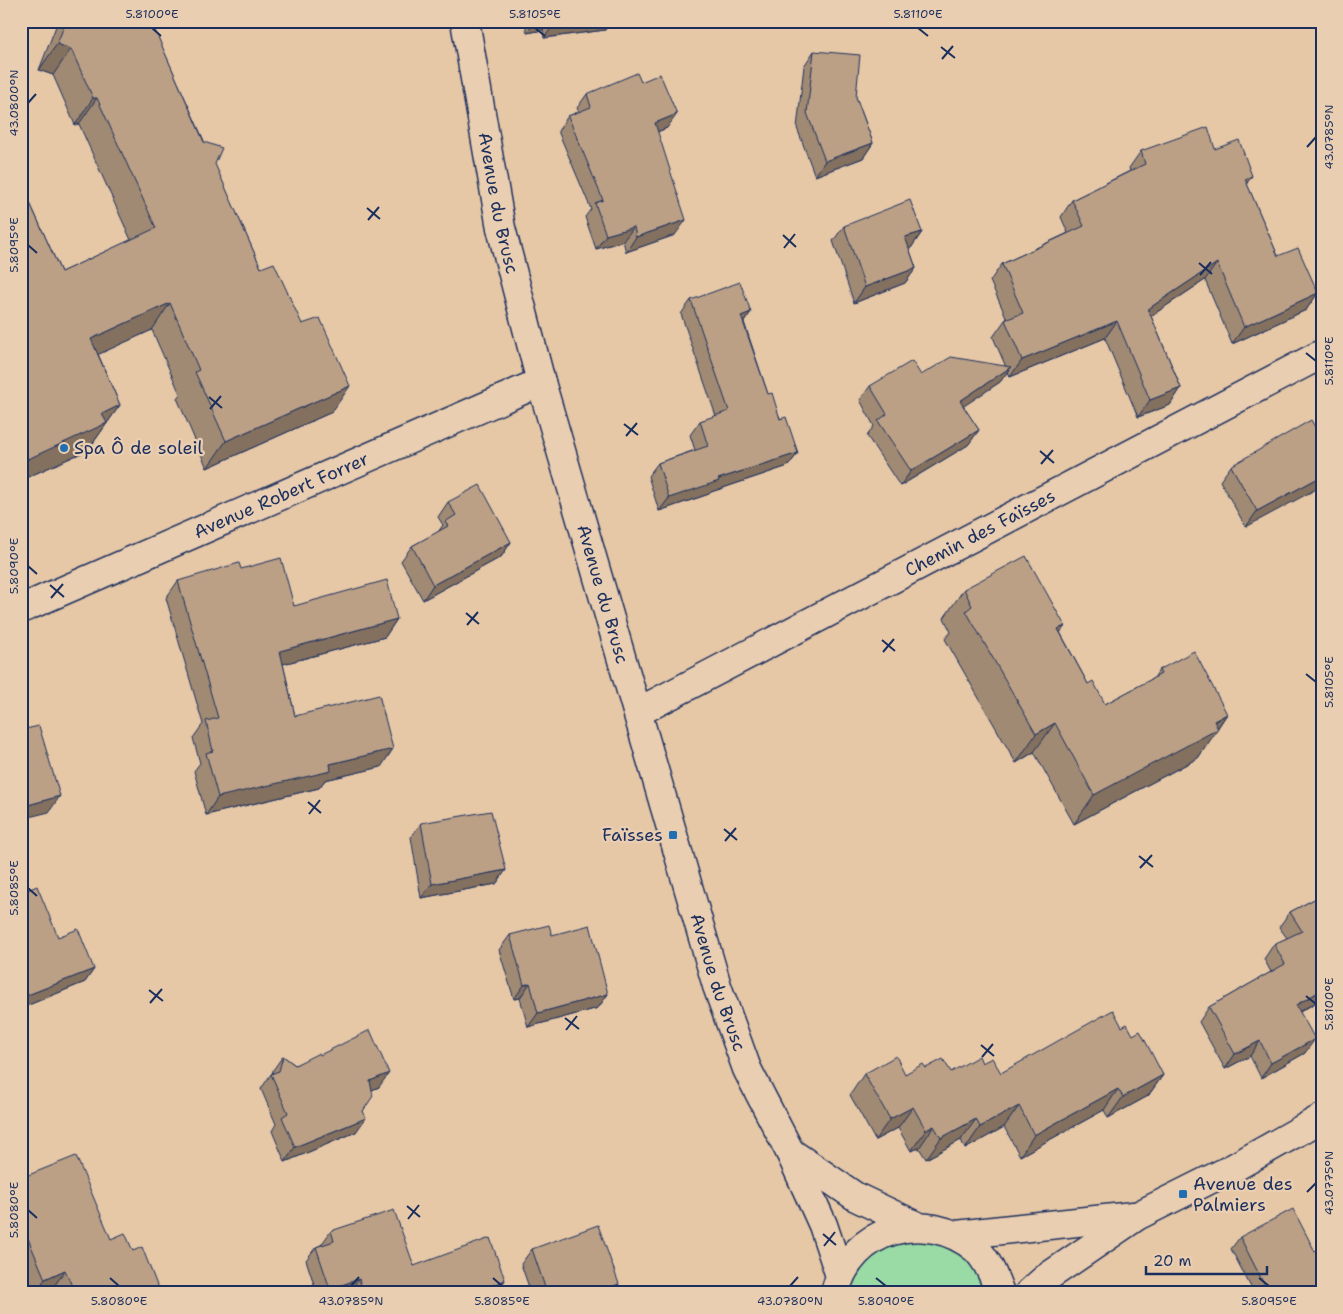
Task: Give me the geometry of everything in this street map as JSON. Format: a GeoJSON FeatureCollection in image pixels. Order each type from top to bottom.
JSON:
{"type":"FeatureCollection","features":[{"type":"Feature","properties":{"kind":"street","name":"Avenue du Brusc"},"geometry":{"type":"LineString","coordinates":[[465,21],[502,228],[541,382],[717,986],[747,1069],[790,1152],[823,1225],[838,1284]]}},
{"type":"Feature","properties":{"kind":"street","name":"Chemin des Faïsses"},"geometry":{"type":"LineString","coordinates":[[638,712],[1322,354]]}},
{"type":"Feature","properties":{"kind":"street","name":"Avenue Robert Forrer"},"geometry":{"type":"LineString","coordinates":[[21,609],[541,382]]}},
{"type":"Feature","properties":{"kind":"street"},"geometry":{"type":"LineString","coordinates":[[1029,1293],[1046,1278],[1137,1216],[1226,1171],[1322,1118]]}},
{"type":"Feature","properties":{"kind":"street","name":"Avenue du Brusc"},"geometry":{"type":"LineString","coordinates":[[790,1152],[856,1197],[917,1226]]}},
{"type":"Feature","properties":{"kind":"street"},"geometry":{"type":"LineString","coordinates":[[956,1235],[1137,1216]]}},
{"type":"Feature","properties":{"kind":"street"},"geometry":{"type":"LineString","coordinates":[[838,1284],[853,1256],[872,1240],[894,1230],[917,1226],[937,1229],[956,1235],[977,1250],[992,1271],[1000,1293]]}},
{"type":"Feature","properties":{"kind":"green space"},"geometry":{"type":"Polygon","coordinates":[[[937,1229],[1000,1293],[835,1293],[853,1255],[937,1229]]]}},
{"type":"Feature","properties":{"kind":"building"},"geometry":{"type":"Polygon","coordinates":[[[66,21],[151,21],[204,142],[222,148],[215,164],[261,268],[274,263],[302,324],[320,318],[350,386],[226,441],[195,372],[199,370],[170,303],[91,339],[120,405],[102,414],[107,423],[28,459],[21,446],[21,183],[61,272],[156,228],[97,98],[93,98],[71,49],[57,44],[66,21]]]}},
{"type":"Feature","properties":{"kind":"building"},"geometry":{"type":"Polygon","coordinates":[[[814,51],[860,55],[856,97],[873,143],[825,161],[807,113],[814,51]]]}},
{"type":"Feature","properties":{"kind":"building"},"geometry":{"type":"Polygon","coordinates":[[[637,73],[641,82],[660,74],[677,114],[655,123],[686,220],[636,237],[634,227],[606,235],[595,203],[603,200],[568,116],[591,107],[587,94],[637,73]]]}},
{"type":"Feature","properties":{"kind":"building"},"geometry":{"type":"Polygon","coordinates":[[[1208,127],[1215,149],[1239,140],[1252,176],[1245,179],[1278,256],[1298,248],[1318,293],[1244,327],[1217,263],[1148,309],[1181,388],[1150,400],[1117,321],[1022,360],[1005,320],[1023,313],[1002,264],[1084,226],[1072,200],[1145,164],[1141,151],[1208,127]]]}},
{"type":"Feature","properties":{"kind":"building"},"geometry":{"type":"Polygon","coordinates":[[[910,200],[922,232],[905,237],[916,268],[865,287],[844,226],[910,200]]]}},
{"type":"Feature","properties":{"kind":"building"},"geometry":{"type":"Polygon","coordinates":[[[740,282],[751,312],[741,316],[768,394],[772,393],[780,419],[786,417],[798,453],[718,479],[719,481],[669,498],[658,463],[708,446],[700,421],[729,411],[691,300],[740,282]]]}},
{"type":"Feature","properties":{"kind":"building"},"geometry":{"type":"Polygon","coordinates":[[[951,357],[1011,367],[960,401],[979,430],[911,471],[878,421],[887,414],[870,386],[912,361],[921,375],[951,357]]]}},
{"type":"Feature","properties":{"kind":"building"},"geometry":{"type":"Polygon","coordinates":[[[1311,420],[1322,439],[1322,476],[1257,511],[1231,466],[1311,420]]]}},
{"type":"Feature","properties":{"kind":"building"},"geometry":{"type":"Polygon","coordinates":[[[480,485],[511,542],[433,585],[412,546],[448,526],[445,522],[456,515],[448,502],[480,485]]]}},
{"type":"Feature","properties":{"kind":"building"},"geometry":{"type":"Polygon","coordinates":[[[1026,556],[1065,626],[1058,629],[1088,684],[1093,681],[1105,704],[1161,674],[1159,670],[1194,651],[1227,714],[1214,721],[1218,729],[1094,795],[1055,723],[1036,734],[966,611],[972,606],[964,589],[1026,556]]]}},
{"type":"Feature","properties":{"kind":"building"},"geometry":{"type":"Polygon","coordinates":[[[281,558],[294,606],[387,580],[397,619],[280,651],[295,716],[379,695],[393,749],[330,764],[331,771],[218,797],[206,753],[213,751],[206,721],[218,718],[178,581],[239,563],[241,569],[281,558]]]}},
{"type":"Feature","properties":{"kind":"building"},"geometry":{"type":"Polygon","coordinates":[[[39,726],[60,796],[21,807],[21,730],[39,726]]]}},
{"type":"Feature","properties":{"kind":"building"},"geometry":{"type":"Polygon","coordinates":[[[491,811],[506,870],[432,884],[421,823],[491,811]]]}},
{"type":"Feature","properties":{"kind":"building"},"geometry":{"type":"Polygon","coordinates":[[[37,886],[58,937],[78,929],[94,969],[25,996],[21,989],[21,893],[37,886]]]}},
{"type":"Feature","properties":{"kind":"building"},"geometry":{"type":"Polygon","coordinates":[[[1322,895],[1322,990],[1296,1005],[1315,1039],[1271,1063],[1260,1041],[1235,1054],[1209,1007],[1285,964],[1274,944],[1302,931],[1290,912],[1322,895]]]}},
{"type":"Feature","properties":{"kind":"building"},"geometry":{"type":"Polygon","coordinates":[[[549,925],[552,935],[590,925],[608,994],[538,1013],[530,983],[524,985],[510,935],[549,925]]]}},
{"type":"Feature","properties":{"kind":"building"},"geometry":{"type":"Polygon","coordinates":[[[1113,1010],[1122,1027],[1127,1024],[1133,1035],[1140,1031],[1163,1075],[1123,1097],[1118,1089],[1034,1135],[1019,1106],[980,1127],[976,1119],[941,1138],[934,1126],[926,1130],[913,1107],[890,1119],[864,1074],[896,1056],[905,1074],[923,1064],[926,1068],[943,1059],[951,1072],[979,1056],[982,1063],[992,1058],[1001,1073],[1113,1010]]]}},
{"type":"Feature","properties":{"kind":"building"},"geometry":{"type":"Polygon","coordinates":[[[370,1030],[389,1073],[370,1081],[373,1096],[363,1111],[366,1118],[295,1147],[282,1117],[288,1113],[271,1074],[279,1071],[283,1056],[295,1065],[319,1053],[320,1055],[370,1030]]]}},
{"type":"Feature","properties":{"kind":"building"},"geometry":{"type":"Polygon","coordinates":[[[76,1156],[111,1239],[125,1233],[133,1251],[142,1247],[160,1293],[75,1293],[65,1270],[45,1279],[21,1222],[21,1178],[76,1156]]]}},
{"type":"Feature","properties":{"kind":"building"},"geometry":{"type":"Polygon","coordinates":[[[1293,1209],[1322,1265],[1322,1293],[1258,1293],[1266,1288],[1240,1237],[1293,1209]]]}},
{"type":"Feature","properties":{"kind":"building"},"geometry":{"type":"Polygon","coordinates":[[[394,1210],[414,1266],[490,1238],[505,1280],[473,1293],[363,1293],[359,1279],[330,1289],[316,1247],[334,1241],[331,1231],[394,1210]]]}},
{"type":"Feature","properties":{"kind":"building"},"geometry":{"type":"Polygon","coordinates":[[[598,1225],[619,1284],[594,1293],[547,1293],[532,1249],[598,1225]]]}},
{"type":"Feature","properties":{"kind":"place","name":"Spa Ô de soleil"},"geometry":{"type":"Point","coordinates":[64,448]}},
{"type":"Feature","properties":{"kind":"place","name":"Faïsses"},"geometry":{"type":"Point","coordinates":[673,835]}},
{"type":"Feature","properties":{"kind":"place","name":"Avenue des Palmiers"},"geometry":{"type":"Point","coordinates":[1183,1194]}}]}
